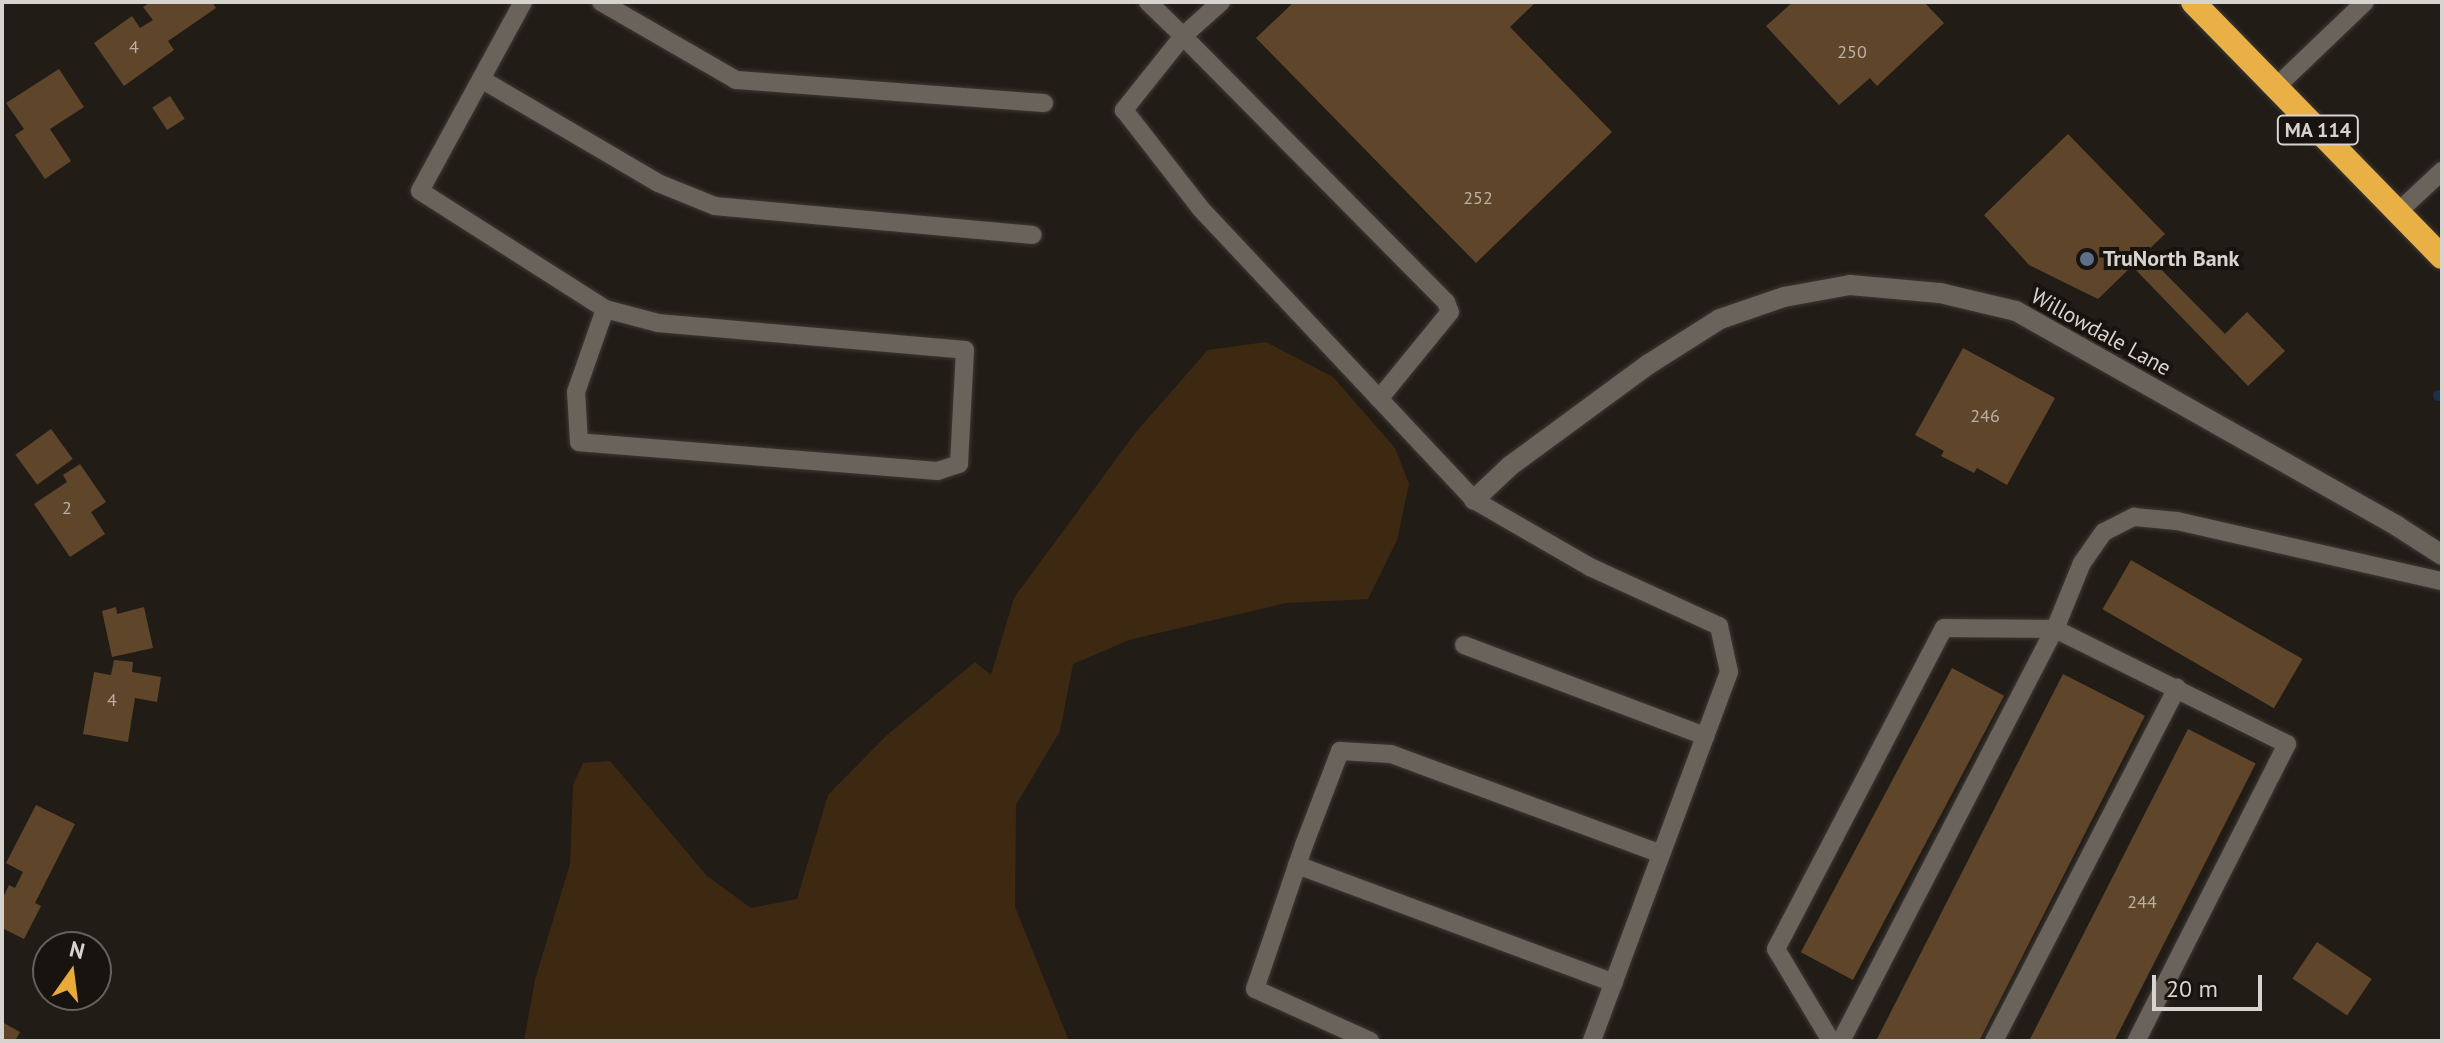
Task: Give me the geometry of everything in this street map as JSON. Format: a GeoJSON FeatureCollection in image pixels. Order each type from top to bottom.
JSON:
{"type":"FeatureCollection","features":[{"type":"Feature","properties":{"kind":"highway","name":"MA 114"},"geometry":{"type":"LineString","coordinates":[[2193,2],[2442,257]]}},
{"type":"Feature","properties":{"kind":"street","name":"Willowdale Lane"},"geometry":{"type":"LineString","coordinates":[[1474,500],[1510,466],[1649,364],[1720,319],[1784,297],[1850,285],[1940,293],[2016,311],[2397,526],[2442,555]]}},
{"type":"Feature","properties":{"kind":"lane"},"geometry":{"type":"LineString","coordinates":[[523,2],[420,191],[605,309],[658,323],[965,350],[959,464],[938,471],[579,442],[576,392],[605,309]]}},
{"type":"Feature","properties":{"kind":"lane"},"geometry":{"type":"LineString","coordinates":[[601,2],[736,80],[1044,103]]}},
{"type":"Feature","properties":{"kind":"lane"},"geometry":{"type":"LineString","coordinates":[[1148,2],[1446,302],[1450,312],[1379,399]]}},
{"type":"Feature","properties":{"kind":"lane"},"geometry":{"type":"LineString","coordinates":[[1221,2],[1183,36],[1124,110],[1201,209],[1474,500],[1590,567],[1719,626],[1729,672],[1592,1041]]}},
{"type":"Feature","properties":{"kind":"lane"},"geometry":{"type":"LineString","coordinates":[[2276,87],[2365,2]]}},
{"type":"Feature","properties":{"kind":"lane"},"geometry":{"type":"LineString","coordinates":[[481,79],[658,183],[715,206],[1033,235]]}},
{"type":"Feature","properties":{"kind":"lane"},"geometry":{"type":"LineString","coordinates":[[2398,212],[2442,171]]}},
{"type":"Feature","properties":{"kind":"lane"},"geometry":{"type":"LineString","coordinates":[[1841,1041],[2055,629],[2082,563],[2104,532],[2134,517],[2177,521],[2442,581]]}},
{"type":"Feature","properties":{"kind":"lane"},"geometry":{"type":"LineString","coordinates":[[1831,1041],[1776,949],[1944,628],[2055,629],[2287,744],[2136,1041]]}},
{"type":"Feature","properties":{"kind":"lane"},"geometry":{"type":"LineString","coordinates":[[1464,645],[1705,736]]}},
{"type":"Feature","properties":{"kind":"lane"},"geometry":{"type":"LineString","coordinates":[[1994,1041],[2177,688]]}},
{"type":"Feature","properties":{"kind":"lane"},"geometry":{"type":"LineString","coordinates":[[1371,1041],[1255,989],[1340,751],[1391,754],[1661,854]]}},
{"type":"Feature","properties":{"kind":"lane"},"geometry":{"type":"LineString","coordinates":[[1297,865],[1614,983]]}},
{"type":"Feature","properties":{"kind":"shaded area"},"geometry":{"type":"Polygon","coordinates":[[[1266,342],[1333,377],[1395,448],[1409,484],[1397,540],[1368,599],[1286,603],[1129,640],[1073,664],[1060,731],[1016,805],[1015,907],[1069,1041],[524,1041],[535,980],[570,864],[573,785],[583,763],[610,761],[707,876],[751,908],[797,899],[828,795],[886,736],[975,662],[991,675],[1014,598],[1136,432],[1208,350],[1266,342]]]}},
{"type":"Feature","properties":{"kind":"building"},"geometry":{"type":"Polygon","coordinates":[[[151,2],[212,2],[216,8],[168,41],[174,50],[124,86],[94,43],[132,16],[140,28],[153,20],[143,7],[151,2]]]}},
{"type":"Feature","properties":{"kind":"building"},"geometry":{"type":"Polygon","coordinates":[[[1294,2],[1536,2],[1510,27],[1612,132],[1476,263],[1256,38],[1294,2]]]}},
{"type":"Feature","properties":{"kind":"building"},"geometry":{"type":"Polygon","coordinates":[[[1793,2],[1924,2],[1944,23],[1877,86],[1870,78],[1839,105],[1766,26],[1793,2]]]}},
{"type":"Feature","properties":{"kind":"building"},"geometry":{"type":"Polygon","coordinates":[[[59,69],[84,107],[50,129],[71,161],[45,179],[15,135],[24,129],[6,103],[59,69]]]}},
{"type":"Feature","properties":{"kind":"building"},"geometry":{"type":"Polygon","coordinates":[[[170,96],[185,119],[167,130],[152,107],[170,96]]]}},
{"type":"Feature","properties":{"kind":"building","name":"TruNorth Bank"},"geometry":{"type":"Polygon","coordinates":[[[2068,134],[2165,234],[2145,253],[2225,334],[2247,312],[2285,351],[2248,386],[2132,266],[2098,299],[2029,265],[1984,215],[2068,134]]]}},
{"type":"Feature","properties":{"kind":"building"},"geometry":{"type":"Polygon","coordinates":[[[1963,348],[2055,398],[2007,485],[1977,468],[1974,473],[1941,456],[1944,451],[1915,435],[1963,348]]]}},
{"type":"Feature","properties":{"kind":"building"},"geometry":{"type":"Polygon","coordinates":[[[51,429],[73,459],[37,485],[15,455],[51,429]]]}},
{"type":"Feature","properties":{"kind":"building"},"geometry":{"type":"Polygon","coordinates":[[[80,464],[106,502],[91,512],[105,534],[70,557],[34,504],[67,482],[63,475],[80,464]]]}},
{"type":"Feature","properties":{"kind":"building"},"geometry":{"type":"Polygon","coordinates":[[[2131,560],[2302,659],[2274,708],[2102,609],[2131,560]]]}},
{"type":"Feature","properties":{"kind":"building"},"geometry":{"type":"Polygon","coordinates":[[[116,607],[117,614],[144,607],[153,648],[112,657],[102,611],[116,607]]]}},
{"type":"Feature","properties":{"kind":"building"},"geometry":{"type":"Polygon","coordinates":[[[114,660],[133,662],[132,672],[161,677],[157,702],[135,698],[128,742],[83,734],[94,672],[111,675],[114,660]]]}},
{"type":"Feature","properties":{"kind":"building"},"geometry":{"type":"Polygon","coordinates":[[[1952,668],[2004,696],[1853,980],[1801,952],[1952,668]]]}},
{"type":"Feature","properties":{"kind":"building"},"geometry":{"type":"Polygon","coordinates":[[[2063,674],[2145,716],[1979,1041],[1876,1041],[2063,674]]]}},
{"type":"Feature","properties":{"kind":"building"},"geometry":{"type":"Polygon","coordinates":[[[2188,729],[2256,764],[2114,1041],[2029,1041],[2188,729]]]}},
{"type":"Feature","properties":{"kind":"building"},"geometry":{"type":"Polygon","coordinates":[[[36,805],[75,824],[35,903],[41,906],[24,939],[2,928],[2,900],[9,885],[15,888],[23,872],[6,863],[36,805]]]}},
{"type":"Feature","properties":{"kind":"building"},"geometry":{"type":"Polygon","coordinates":[[[2317,942],[2372,979],[2347,1015],[2292,978],[2317,942]]]}},
{"type":"Feature","properties":{"kind":"building"},"geometry":{"type":"Polygon","coordinates":[[[2,1022],[20,1032],[15,1041],[2,1041],[2,1022]]]}},
{"type":"Feature","properties":{"kind":"place","name":"TruNorth Bank"},"geometry":{"type":"Point","coordinates":[2087,259]}}]}
